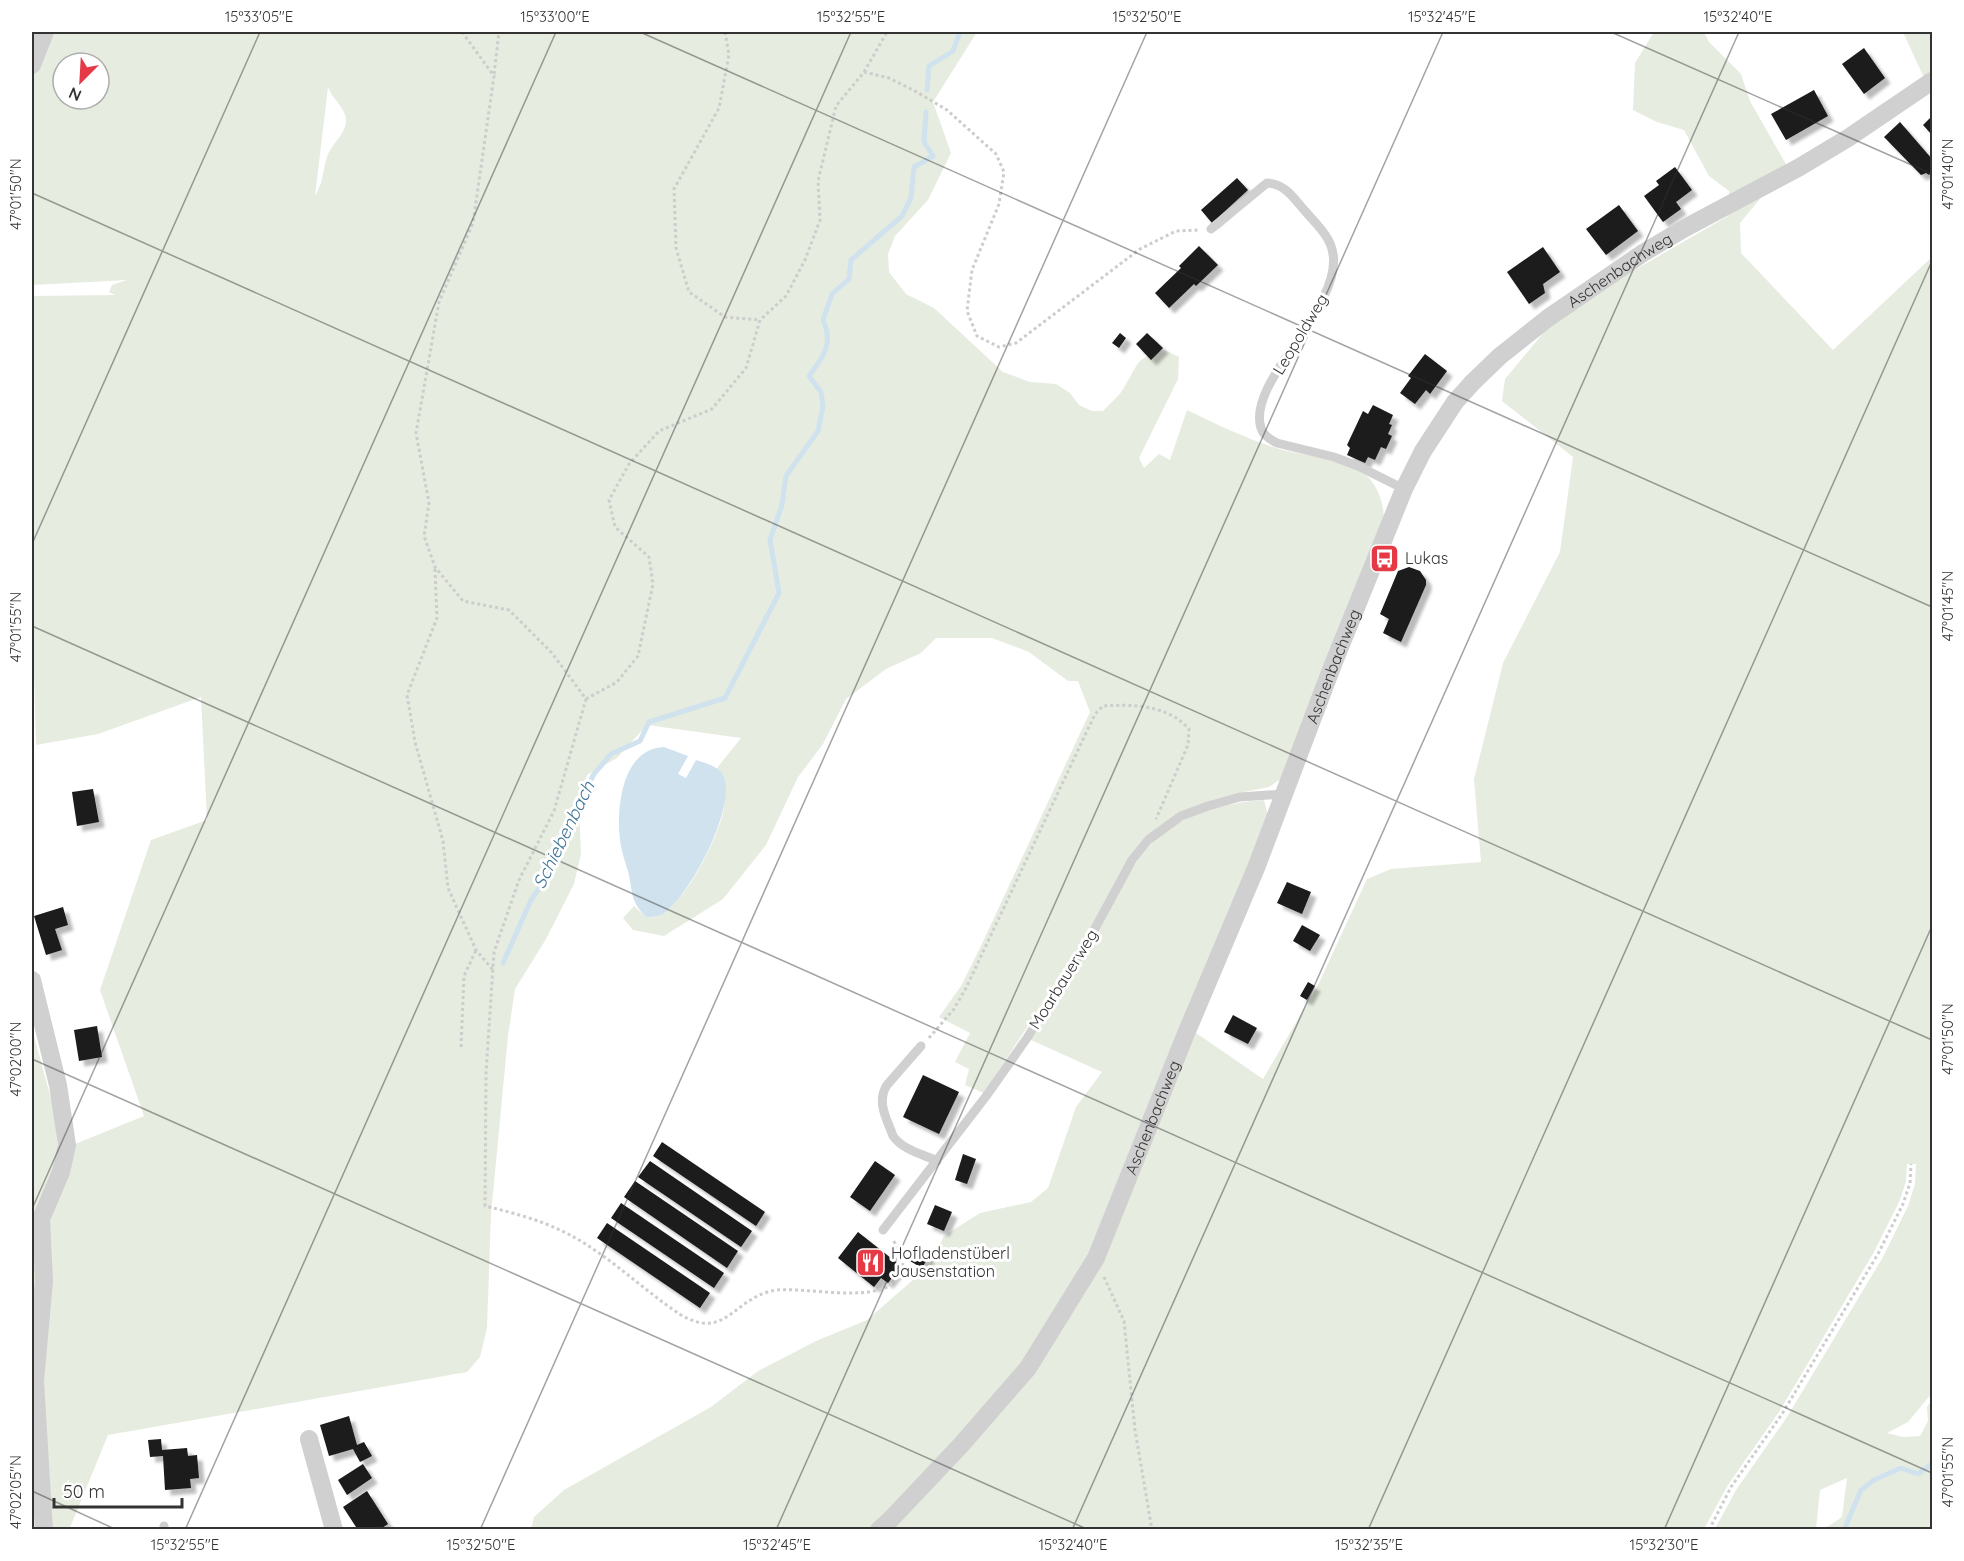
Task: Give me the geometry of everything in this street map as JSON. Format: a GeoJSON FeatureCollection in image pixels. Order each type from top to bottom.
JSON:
{"type":"FeatureCollection","features":[{"type":"Feature","properties":{"kind":"street"},"geometry":{"type":"LineString","coordinates":[[32,65],[45,32]]}},
{"type":"Feature","properties":{"kind":"street","name":"Aschenbachweg"},"geometry":{"type":"LineString","coordinates":[[879,1530],[961,1445],[1028,1368],[1096,1257],[1284,795],[1336,656],[1404,489],[1423,451],[1455,402],[1500,356],[1548,318],[1651,248],[1798,168],[1932,81]]}},
{"type":"Feature","properties":{"kind":"street"},"geometry":{"type":"LineString","coordinates":[[32,980],[58,1085],[67,1145],[60,1172],[41,1219],[44,1281],[35,1381],[44,1530]]}},
{"type":"Feature","properties":{"kind":"street"},"geometry":{"type":"LineString","coordinates":[[309,1439],[334,1530]]}},
{"type":"Feature","properties":{"kind":"lane","name":"Leopoldweg"},"geometry":{"type":"LineString","coordinates":[[1211,229],[1267,183],[1281,186],[1321,230],[1333,253],[1332,276],[1321,303],[1275,374],[1263,398],[1260,409],[1261,428],[1270,439],[1277,443],[1334,457],[1404,489]]}},
{"type":"Feature","properties":{"kind":"lane","name":"Moarbauerweg"},"geometry":{"type":"LineString","coordinates":[[883,1230],[987,1095],[1027,1038],[1086,945],[1132,860],[1148,840],[1181,816],[1208,806],[1240,797],[1284,795]]}},
{"type":"Feature","properties":{"kind":"lane"},"geometry":{"type":"LineString","coordinates":[[921,1046],[887,1085],[881,1103],[896,1141],[937,1161]]}},
{"type":"Feature","properties":{"kind":"path"},"geometry":{"type":"LineString","coordinates":[[462,32],[494,76]]}},
{"type":"Feature","properties":{"kind":"path"},"geometry":{"type":"LineString","coordinates":[[493,970],[476,950],[448,888],[443,841],[415,742],[407,695],[437,618],[435,567],[424,536],[429,503],[416,433],[439,302],[473,222],[499,32]]}},
{"type":"Feature","properties":{"kind":"path"},"geometry":{"type":"LineString","coordinates":[[725,32],[729,55],[719,108],[674,189],[676,248],[689,292],[725,316],[760,320]]}},
{"type":"Feature","properties":{"kind":"path"},"geometry":{"type":"LineString","coordinates":[[883,1230],[897,1246],[902,1258],[900,1275],[887,1287],[864,1292],[777,1290],[758,1296],[722,1320],[707,1325],[691,1321],[681,1315],[598,1253],[559,1229],[485,1206],[486,1073],[494,952],[519,880],[554,811],[586,699],[617,682],[638,656],[653,584],[649,557],[615,527],[609,500],[629,464],[659,431],[712,409],[746,368],[760,320],[786,296],[805,260],[820,220],[818,181],[836,106],[864,72],[887,32]]}},
{"type":"Feature","properties":{"kind":"path"},"geometry":{"type":"LineString","coordinates":[[864,72],[889,78],[947,110],[996,154],[1004,172],[999,204],[972,270],[967,311],[977,336],[999,347],[1016,343],[1140,249],[1176,231],[1211,229]]}},
{"type":"Feature","properties":{"kind":"path"},"geometry":{"type":"LineString","coordinates":[[435,567],[463,601],[509,610],[552,653],[586,699]]}},
{"type":"Feature","properties":{"kind":"path"},"geometry":{"type":"LineString","coordinates":[[921,1046],[954,1009],[966,988],[1095,714],[1103,706],[1140,706],[1158,710],[1176,717],[1189,729],[1188,745],[1156,814],[1157,833]]}},
{"type":"Feature","properties":{"kind":"path"},"geometry":{"type":"LineString","coordinates":[[461,1047],[464,976],[476,950]]}},
{"type":"Feature","properties":{"kind":"path"},"geometry":{"type":"LineString","coordinates":[[1709,1530],[1731,1487],[1782,1414],[1878,1254],[1903,1204],[1910,1183],[1911,1164]]}},
{"type":"Feature","properties":{"kind":"path"},"geometry":{"type":"LineString","coordinates":[[1096,1257],[1124,1321],[1135,1430],[1152,1530]]}},
{"type":"Feature","properties":{"kind":"shaded area"},"geometry":{"type":"Polygon","coordinates":[[[32,32],[977,32],[933,102],[951,153],[928,200],[895,236],[888,254],[889,272],[906,294],[934,308],[1003,372],[1030,382],[1056,384],[1070,393],[1079,405],[1092,411],[1103,411],[1115,399],[1123,390],[1139,362],[1165,350],[1179,357],[1178,379],[1139,458],[1144,468],[1159,454],[1170,460],[1187,410],[1264,444],[1344,464],[1364,474],[1373,482],[1379,494],[1384,519],[1281,779],[1269,787],[1239,793],[1179,813],[1145,837],[1129,857],[1082,943],[984,1093],[965,1085],[969,1069],[955,1062],[970,1033],[939,1017],[961,986],[980,948],[1090,712],[1078,681],[1068,681],[1029,652],[992,638],[936,638],[921,653],[886,669],[846,699],[823,744],[798,777],[766,845],[723,899],[664,936],[633,930],[623,918],[634,906],[646,917],[655,917],[666,912],[688,887],[708,852],[724,808],[723,775],[717,768],[741,738],[647,725],[617,758],[587,775],[579,807],[581,854],[574,884],[546,939],[515,989],[508,1036],[491,1214],[487,1328],[480,1357],[467,1372],[108,1435],[69,1530],[32,1529],[32,1028],[54,1110],[58,1151],[144,1116],[100,990],[151,840],[207,820],[201,697],[98,734],[36,745],[32,598],[32,296],[115,295],[109,292],[112,285],[127,280],[32,285],[32,32]],[[328,87],[315,196],[329,152],[346,124],[345,115],[328,87]]]}},
{"type":"Feature","properties":{"kind":"shaded area"},"geometry":{"type":"Polygon","coordinates":[[[1654,32],[1704,32],[1709,42],[1741,74],[1750,101],[1787,166],[1740,223],[1741,253],[1833,350],[1932,257],[1932,1393],[1908,1422],[1887,1433],[1903,1437],[1920,1436],[1928,1421],[1927,1407],[1932,1400],[1932,1529],[1824,1529],[1842,1517],[1847,1478],[1820,1490],[1816,1529],[1715,1529],[1736,1490],[1787,1417],[1883,1257],[1908,1206],[1915,1184],[1916,1164],[1907,1164],[1906,1182],[1899,1202],[1874,1252],[1779,1412],[1728,1485],[1704,1529],[531,1530],[534,1517],[564,1490],[711,1407],[758,1371],[816,1341],[867,1320],[929,1266],[944,1236],[980,1213],[1031,1202],[1048,1188],[1076,1107],[1102,1072],[1031,1040],[1083,959],[1117,894],[1141,855],[1162,834],[1189,818],[1218,807],[1264,800],[1268,816],[1183,1024],[1263,1079],[1319,983],[1367,879],[1391,869],[1481,862],[1474,779],[1503,663],[1560,552],[1573,457],[1502,401],[1505,379],[1550,325],[1595,293],[1728,216],[1729,191],[1709,176],[1684,130],[1657,122],[1633,110],[1635,63],[1654,32]]]}},
{"type":"Feature","properties":{"kind":"shaded area"},"geometry":{"type":"Polygon","coordinates":[[[1903,32],[1932,32],[1932,75],[1925,80],[1903,32]]]}},
{"type":"Feature","properties":{"kind":"water"},"geometry":{"type":"Polygon","coordinates":[[[664,747],[688,756],[678,774],[686,778],[696,760],[718,769],[723,775],[726,789],[724,806],[710,847],[688,886],[664,913],[646,917],[637,906],[633,896],[621,844],[619,812],[625,782],[631,769],[639,758],[650,750],[664,747]]]}},
{"type":"Feature","properties":{"kind":"building"},"geometry":{"type":"Polygon","coordinates":[[[1864,48],[1885,78],[1864,94],[1842,64],[1864,48]]]}},
{"type":"Feature","properties":{"kind":"building"},"geometry":{"type":"Polygon","coordinates":[[[1814,90],[1828,116],[1786,140],[1771,114],[1814,90]]]}},
{"type":"Feature","properties":{"kind":"building"},"geometry":{"type":"Polygon","coordinates":[[[1932,116],[1932,135],[1923,125],[1932,116]]]}},
{"type":"Feature","properties":{"kind":"building"},"geometry":{"type":"Polygon","coordinates":[[[1900,122],[1932,159],[1932,171],[1929,175],[1926,173],[1921,175],[1884,137],[1900,122]]]}},
{"type":"Feature","properties":{"kind":"building"},"geometry":{"type":"Polygon","coordinates":[[[1675,167],[1692,190],[1676,202],[1681,209],[1663,222],[1644,196],[1659,185],[1656,181],[1675,167]]]}},
{"type":"Feature","properties":{"kind":"building"},"geometry":{"type":"Polygon","coordinates":[[[1237,178],[1248,190],[1212,223],[1201,210],[1237,178]]]}},
{"type":"Feature","properties":{"kind":"building"},"geometry":{"type":"Polygon","coordinates":[[[1619,205],[1638,231],[1606,255],[1586,229],[1619,205]]]}},
{"type":"Feature","properties":{"kind":"building"},"geometry":{"type":"Polygon","coordinates":[[[1199,246],[1218,265],[1169,308],[1155,293],[1181,268],[1179,266],[1199,246]]]}},
{"type":"Feature","properties":{"kind":"building"},"geometry":{"type":"Polygon","coordinates":[[[1543,247],[1560,272],[1543,284],[1545,293],[1529,304],[1507,272],[1543,247]]]}},
{"type":"Feature","properties":{"kind":"building"},"geometry":{"type":"Polygon","coordinates":[[[1120,333],[1126,338],[1119,348],[1112,343],[1120,333]]]}},
{"type":"Feature","properties":{"kind":"building"},"geometry":{"type":"Polygon","coordinates":[[[1147,333],[1163,348],[1151,360],[1136,344],[1147,333]]]}},
{"type":"Feature","properties":{"kind":"building"},"geometry":{"type":"Polygon","coordinates":[[[1425,354],[1447,371],[1430,394],[1426,390],[1415,404],[1400,393],[1411,378],[1408,376],[1425,354]]]}},
{"type":"Feature","properties":{"kind":"building"},"geometry":{"type":"Polygon","coordinates":[[[1373,405],[1393,415],[1388,434],[1392,436],[1386,449],[1381,447],[1375,460],[1368,457],[1365,463],[1347,455],[1350,448],[1347,445],[1363,411],[1368,414],[1373,405]]]}},
{"type":"Feature","properties":{"kind":"building"},"geometry":{"type":"Polygon","coordinates":[[[1409,567],[1420,571],[1426,580],[1426,585],[1401,642],[1383,633],[1389,619],[1380,614],[1398,571],[1409,567]]]}},
{"type":"Feature","properties":{"kind":"building"},"geometry":{"type":"Polygon","coordinates":[[[93,789],[99,822],[77,826],[72,792],[93,789]]]}},
{"type":"Feature","properties":{"kind":"building"},"geometry":{"type":"Polygon","coordinates":[[[1287,882],[1311,892],[1302,914],[1277,903],[1287,882]]]}},
{"type":"Feature","properties":{"kind":"building"},"geometry":{"type":"Polygon","coordinates":[[[63,907],[68,925],[55,929],[62,950],[46,955],[34,916],[63,907]]]}},
{"type":"Feature","properties":{"kind":"building"},"geometry":{"type":"Polygon","coordinates":[[[1302,925],[1320,935],[1310,951],[1293,941],[1302,925]]]}},
{"type":"Feature","properties":{"kind":"building"},"geometry":{"type":"Polygon","coordinates":[[[1308,982],[1315,986],[1307,1000],[1300,996],[1308,982]]]}},
{"type":"Feature","properties":{"kind":"building"},"geometry":{"type":"Polygon","coordinates":[[[1233,1015],[1257,1028],[1248,1044],[1224,1032],[1233,1015]]]}},
{"type":"Feature","properties":{"kind":"building"},"geometry":{"type":"Polygon","coordinates":[[[97,1026],[102,1057],[79,1061],[74,1030],[97,1026]]]}},
{"type":"Feature","properties":{"kind":"building"},"geometry":{"type":"Polygon","coordinates":[[[923,1075],[959,1092],[939,1134],[903,1117],[923,1075]]]}},
{"type":"Feature","properties":{"kind":"building"},"geometry":{"type":"Polygon","coordinates":[[[662,1142],[765,1212],[756,1226],[653,1156],[662,1142]]]}},
{"type":"Feature","properties":{"kind":"building"},"geometry":{"type":"Polygon","coordinates":[[[963,1154],[976,1159],[967,1184],[955,1180],[963,1154]]]}},
{"type":"Feature","properties":{"kind":"building"},"geometry":{"type":"Polygon","coordinates":[[[650,1161],[752,1231],[741,1247],[638,1177],[650,1161]]]}},
{"type":"Feature","properties":{"kind":"building"},"geometry":{"type":"Polygon","coordinates":[[[875,1161],[895,1175],[870,1211],[850,1197],[875,1161]]]}},
{"type":"Feature","properties":{"kind":"building"},"geometry":{"type":"Polygon","coordinates":[[[635,1181],[738,1251],[727,1268],[624,1197],[635,1181]]]}},
{"type":"Feature","properties":{"kind":"building"},"geometry":{"type":"Polygon","coordinates":[[[621,1203],[724,1273],[714,1288],[611,1218],[621,1203]]]}},
{"type":"Feature","properties":{"kind":"building"},"geometry":{"type":"Polygon","coordinates":[[[935,1205],[952,1212],[944,1231],[927,1224],[935,1205]]]}},
{"type":"Feature","properties":{"kind":"building"},"geometry":{"type":"Polygon","coordinates":[[[607,1223],[710,1293],[700,1308],[597,1238],[607,1223]]]}},
{"type":"Feature","properties":{"kind":"building","name":"Hofladenstüberl Jausenstation"},"geometry":{"type":"Polygon","coordinates":[[[858,1232],[901,1266],[888,1283],[881,1278],[874,1287],[838,1258],[858,1232]]]}},
{"type":"Feature","properties":{"kind":"building"},"geometry":{"type":"Polygon","coordinates":[[[918,1249],[929,1256],[922,1268],[910,1261],[918,1249]]]}},
{"type":"Feature","properties":{"kind":"building"},"geometry":{"type":"Polygon","coordinates":[[[349,1416],[357,1445],[364,1442],[372,1456],[360,1462],[353,1449],[329,1456],[320,1425],[349,1416]]]}},
{"type":"Feature","properties":{"kind":"building"},"geometry":{"type":"Polygon","coordinates":[[[161,1439],[162,1450],[187,1448],[188,1456],[197,1455],[199,1478],[190,1479],[191,1488],[165,1490],[163,1456],[150,1457],[148,1440],[161,1439]]]}},
{"type":"Feature","properties":{"kind":"building"},"geometry":{"type":"Polygon","coordinates":[[[363,1464],[372,1478],[347,1495],[338,1480],[363,1464]]]}},
{"type":"Feature","properties":{"kind":"building"},"geometry":{"type":"Polygon","coordinates":[[[367,1491],[388,1524],[379,1530],[358,1530],[343,1507],[367,1491]]]}},
{"type":"Feature","properties":{"kind":"waterway","name":"Schiebenbach"},"geometry":{"type":"LineString","coordinates":[[927,90],[929,66],[953,51],[960,32]]}},
{"type":"Feature","properties":{"kind":"waterway","name":"Schiebenbach"},"geometry":{"type":"LineString","coordinates":[[503,963],[531,900],[545,880],[551,854],[594,774],[611,754],[640,741],[649,722],[725,698],[779,593],[770,540],[782,505],[786,476],[818,431],[823,406],[821,392],[809,376],[822,356],[827,343],[823,320],[832,294],[849,279],[851,260],[902,216],[911,198],[914,167],[933,156],[924,142],[926,112]]}},
{"type":"Feature","properties":{"kind":"waterway"},"geometry":{"type":"LineString","coordinates":[[1844,1530],[1861,1490],[1874,1480],[1901,1468],[1918,1474],[1932,1464]]}},
{"type":"Feature","properties":{"kind":"place","name":"Lukas"},"geometry":{"type":"Point","coordinates":[1384,558]}},
{"type":"Feature","properties":{"kind":"place","name":"Hofladenstüberl Jausenstation"},"geometry":{"type":"Point","coordinates":[870,1262]}}]}
